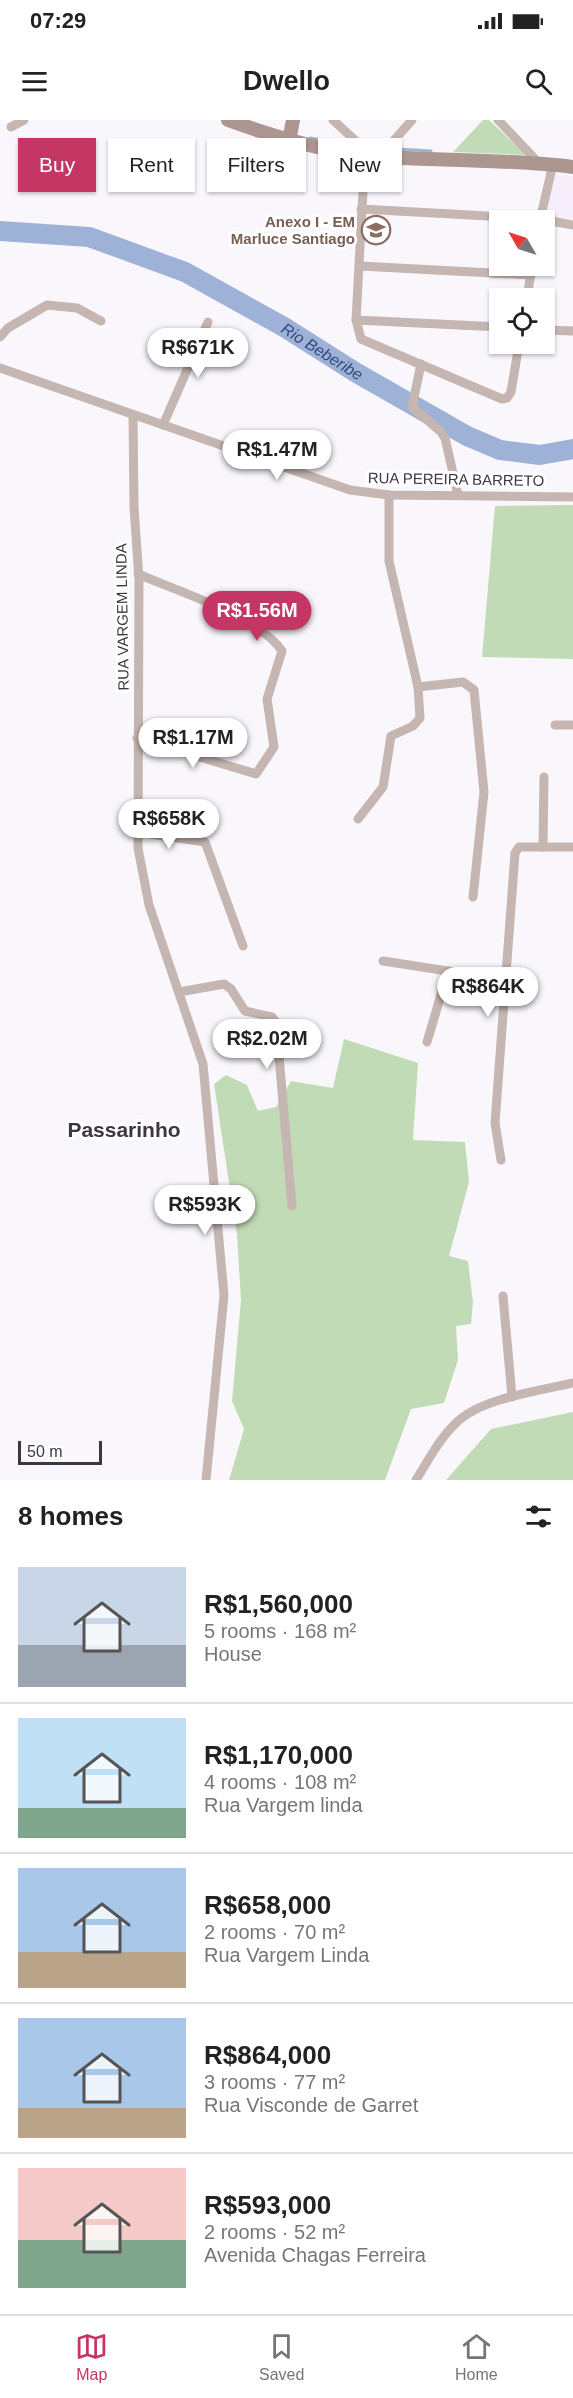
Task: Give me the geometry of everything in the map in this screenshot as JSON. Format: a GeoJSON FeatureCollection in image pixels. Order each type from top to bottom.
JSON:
{"type":"FeatureCollection","features":[{"type":"Feature","properties":{"kind":"street"},"geometry":{"type":"LineString","coordinates":[[11,127],[24,120]]}},
{"type":"Feature","properties":{"kind":"street"},"geometry":{"type":"LineString","coordinates":[[228,120],[280,138]]}},
{"type":"Feature","properties":{"kind":"street"},"geometry":{"type":"LineString","coordinates":[[290,138],[293,120]]}},
{"type":"Feature","properties":{"kind":"street"},"geometry":{"type":"LineString","coordinates":[[333,120],[353,138]]}},
{"type":"Feature","properties":{"kind":"street"},"geometry":{"type":"LineString","coordinates":[[391,138],[412,120]]}},
{"type":"Feature","properties":{"kind":"street"},"geometry":{"type":"LineString","coordinates":[[498,120],[538,162]]}},
{"type":"Feature","properties":{"kind":"street"},"geometry":{"type":"LineString","coordinates":[[402,156],[538,162],[573,167]]}},
{"type":"Feature","properties":{"kind":"street"},"geometry":{"type":"LineString","coordinates":[[542,210],[553,164]]}},
{"type":"Feature","properties":{"kind":"street"},"geometry":{"type":"LineString","coordinates":[[364,192],[361,209],[356,320],[356,328],[362,339],[497,398],[507,398],[517,354]]}},
{"type":"Feature","properties":{"kind":"street"},"geometry":{"type":"LineString","coordinates":[[361,209],[489,217]]}},
{"type":"Feature","properties":{"kind":"street"},"geometry":{"type":"LineString","coordinates":[[555,222],[573,225]]}},
{"type":"Feature","properties":{"kind":"street"},"geometry":{"type":"LineString","coordinates":[[360,266],[489,269]]}},
{"type":"Feature","properties":{"kind":"street"},"geometry":{"type":"LineString","coordinates":[[0,337],[8,328],[47,305],[77,308],[100,321]]}},
{"type":"Feature","properties":{"kind":"street"},"geometry":{"type":"LineString","coordinates":[[356,320],[489,326]]}},
{"type":"Feature","properties":{"kind":"street"},"geometry":{"type":"LineString","coordinates":[[163,425],[208,322]]}},
{"type":"Feature","properties":{"kind":"street"},"geometry":{"type":"LineString","coordinates":[[555,330],[573,331]]}},
{"type":"Feature","properties":{"kind":"street"},"geometry":{"type":"LineString","coordinates":[[421,364],[411,405],[417,414],[440,430],[445,438],[458,495]]}},
{"type":"Feature","properties":{"kind":"street","name":"RUA PEREIRA BARRETO"},"geometry":{"type":"LineString","coordinates":[[0,368],[328,484],[367,493],[573,497]]}},
{"type":"Feature","properties":{"kind":"street","name":"RUA VARGEM LINDA"},"geometry":{"type":"LineString","coordinates":[[134,415],[134,507],[138,574],[137,832],[141,875],[203,1064],[224,1295],[206,1480]]}},
{"type":"Feature","properties":{"kind":"street"},"geometry":{"type":"LineString","coordinates":[[358,819],[383,787],[391,736],[413,726],[420,718],[416,676],[389,561],[389,495]]}},
{"type":"Feature","properties":{"kind":"street"},"geometry":{"type":"LineString","coordinates":[[137,738],[256,774],[274,747],[267,699],[282,651],[274,637],[254,624],[138,574]]}},
{"type":"Feature","properties":{"kind":"street"},"geometry":{"type":"LineString","coordinates":[[418,687],[463,682],[474,690],[484,792],[473,897]]}},
{"type":"Feature","properties":{"kind":"street"},"geometry":{"type":"LineString","coordinates":[[555,725],[573,725]]}},
{"type":"Feature","properties":{"kind":"street"},"geometry":{"type":"LineString","coordinates":[[543,847],[544,777]]}},
{"type":"Feature","properties":{"kind":"street"},"geometry":{"type":"LineString","coordinates":[[137,832],[205,842],[243,946]]}},
{"type":"Feature","properties":{"kind":"street"},"geometry":{"type":"LineString","coordinates":[[501,1160],[495,1123],[498,1050],[516,850],[573,847]]}},
{"type":"Feature","properties":{"kind":"street"},"geometry":{"type":"LineString","coordinates":[[383,961],[506,980]]}},
{"type":"Feature","properties":{"kind":"street"},"geometry":{"type":"LineString","coordinates":[[427,1042],[448,971]]}},
{"type":"Feature","properties":{"kind":"street"},"geometry":{"type":"LineString","coordinates":[[179,992],[224,984],[231,989],[245,1011],[272,1017],[276,1022],[292,1206]]}},
{"type":"Feature","properties":{"kind":"street"},"geometry":{"type":"LineString","coordinates":[[503,1296],[512,1397]]}},
{"type":"Feature","properties":{"kind":"street"},"geometry":{"type":"LineString","coordinates":[[416,1480],[457,1422],[467,1414],[512,1397],[573,1383]]}},
{"type":"Feature","properties":{"kind":"shaded area"},"geometry":{"type":"Polygon","coordinates":[[[555,175],[573,177],[573,223],[555,220],[555,210],[548,210],[555,175]]]}},
{"type":"Feature","properties":{"kind":"shaded area","name":"Anexo I - EM Marluce Santiago"},"geometry":{"type":"Polygon","coordinates":[[[375,217],[388,218],[388,241],[364,240],[365,219],[375,219],[375,217]]]}},
{"type":"Feature","properties":{"kind":"green space"},"geometry":{"type":"Polygon","coordinates":[[[483,120],[489,120],[526,155],[453,152],[483,120]]]}},
{"type":"Feature","properties":{"kind":"green space"},"geometry":{"type":"Polygon","coordinates":[[[573,505],[573,659],[482,657],[495,506],[573,505]]]}},
{"type":"Feature","properties":{"kind":"green space"},"geometry":{"type":"Polygon","coordinates":[[[344,1039],[418,1063],[413,1140],[465,1142],[469,1182],[449,1256],[468,1261],[473,1302],[471,1324],[456,1326],[458,1360],[444,1403],[411,1409],[385,1480],[229,1480],[244,1429],[232,1401],[241,1300],[237,1235],[214,1084],[226,1075],[247,1085],[258,1111],[276,1107],[291,1081],[333,1088],[344,1039]]]}},
{"type":"Feature","properties":{"kind":"green space"},"geometry":{"type":"Polygon","coordinates":[[[573,1412],[573,1480],[446,1480],[491,1429],[573,1412]]]}},
{"type":"Feature","properties":{"kind":"waterway"},"geometry":{"type":"LineString","coordinates":[[310,138],[318,139]]}},
{"type":"Feature","properties":{"kind":"waterway"},"geometry":{"type":"LineString","coordinates":[[402,149],[431,151]]}},
{"type":"Feature","properties":{"kind":"waterway","name":"Rio Beberibe"},"geometry":{"type":"LineString","coordinates":[[0,231],[89,237],[185,272],[284,327],[355,372],[467,436],[500,450],[540,455],[573,449]]}},
{"type":"Feature","properties":{"kind":"place","name":"Anexo I - EM Marluce Santiago"},"geometry":{"type":"Point","coordinates":[376,230]}},
{"type":"Feature","properties":{"kind":"district","name":"Passarinho"},"geometry":{"type":"Point","coordinates":[124,1129]}}]}
